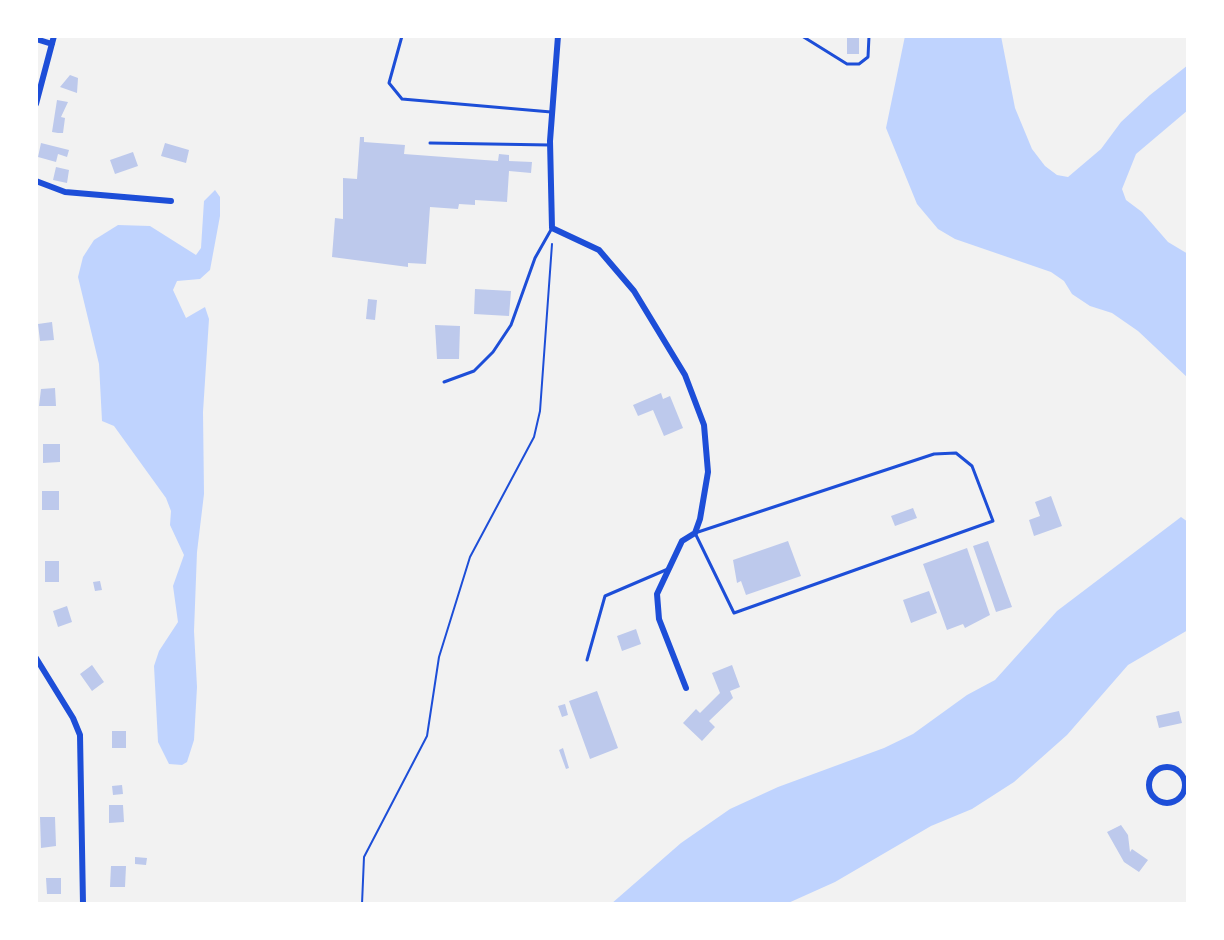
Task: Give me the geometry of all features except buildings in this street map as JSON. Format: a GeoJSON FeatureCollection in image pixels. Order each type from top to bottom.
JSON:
{"type":"FeatureCollection","features":[{"type":"Feature","properties":{"kind":"street"},"geometry":{"type":"LineString","coordinates":[[558,36],[550,145],[552,228],[599,250],[644,306],[689,383],[704,425],[708,461],[705,500],[695,533],[682,541],[657,594],[659,619],[686,688]]}},
{"type":"Feature","properties":{"kind":"street"},"geometry":{"type":"LineString","coordinates":[[36,39],[53,40],[36,104]]}},
{"type":"Feature","properties":{"kind":"street"},"geometry":{"type":"LineString","coordinates":[[36,181],[65,192],[171,201]]}},
{"type":"Feature","properties":{"kind":"street"},"geometry":{"type":"LineString","coordinates":[[36,658],[80,735],[83,904]]}},
{"type":"Feature","properties":{"kind":"street"},"geometry":{"type":"LineString","coordinates":[[1163,768],[1175,768],[1187,782],[1181,797],[1170,803],[1158,801],[1148,787],[1154,773],[1163,768]]}},
{"type":"Feature","properties":{"kind":"lane"},"geometry":{"type":"LineString","coordinates":[[402,36],[389,83],[402,99],[552,112]]}},
{"type":"Feature","properties":{"kind":"lane"},"geometry":{"type":"LineString","coordinates":[[802,36],[847,64],[859,64],[868,57],[869,36]]}},
{"type":"Feature","properties":{"kind":"lane"},"geometry":{"type":"LineString","coordinates":[[430,143],[550,145]]}},
{"type":"Feature","properties":{"kind":"lane"},"geometry":{"type":"LineString","coordinates":[[444,382],[474,371],[493,352],[511,325],[525,280],[552,228]]}},
{"type":"Feature","properties":{"kind":"lane"},"geometry":{"type":"LineString","coordinates":[[956,453],[972,466],[993,521],[734,613],[695,533],[934,454],[956,453]]}},
{"type":"Feature","properties":{"kind":"lane"},"geometry":{"type":"LineString","coordinates":[[587,660],[605,596],[668,569]]}},
{"type":"Feature","properties":{"kind":"path"},"geometry":{"type":"LineString","coordinates":[[362,904],[364,857],[427,736],[439,657],[470,557],[534,437],[540,411],[552,228]]}},
{"type":"Feature","properties":{"kind":"water"},"geometry":{"type":"Polygon","coordinates":[[[905,36],[1001,36],[1015,108],[1032,149],[1045,166],[1057,175],[1068,177],[1101,149],[1121,122],[1188,65],[1188,110],[1136,154],[1122,189],[1126,200],[1142,212],[1168,242],[1188,254],[1188,378],[1138,331],[1112,313],[1090,306],[1072,294],[1064,281],[1051,272],[955,239],[938,229],[917,204],[886,128],[905,36]]]}},
{"type":"Feature","properties":{"kind":"water"},"geometry":{"type":"Polygon","coordinates":[[[215,190],[220,197],[220,216],[210,270],[200,279],[177,281],[173,290],[186,318],[205,307],[209,319],[203,412],[204,494],[197,552],[194,631],[197,687],[194,740],[187,762],[182,765],[169,764],[158,742],[154,666],[159,651],[178,622],[173,586],[184,555],[170,525],[171,511],[166,498],[114,426],[102,421],[99,364],[78,277],[83,257],[94,240],[118,225],[150,226],[196,255],[201,248],[204,201],[215,190]]]}},
{"type":"Feature","properties":{"kind":"water"},"geometry":{"type":"Polygon","coordinates":[[[1181,517],[1188,522],[1188,630],[1128,665],[1067,735],[1014,782],[972,809],[931,826],[835,882],[786,904],[611,904],[681,843],[730,809],[913,734],[967,695],[995,680],[1057,611],[1181,517]]]}}]}
